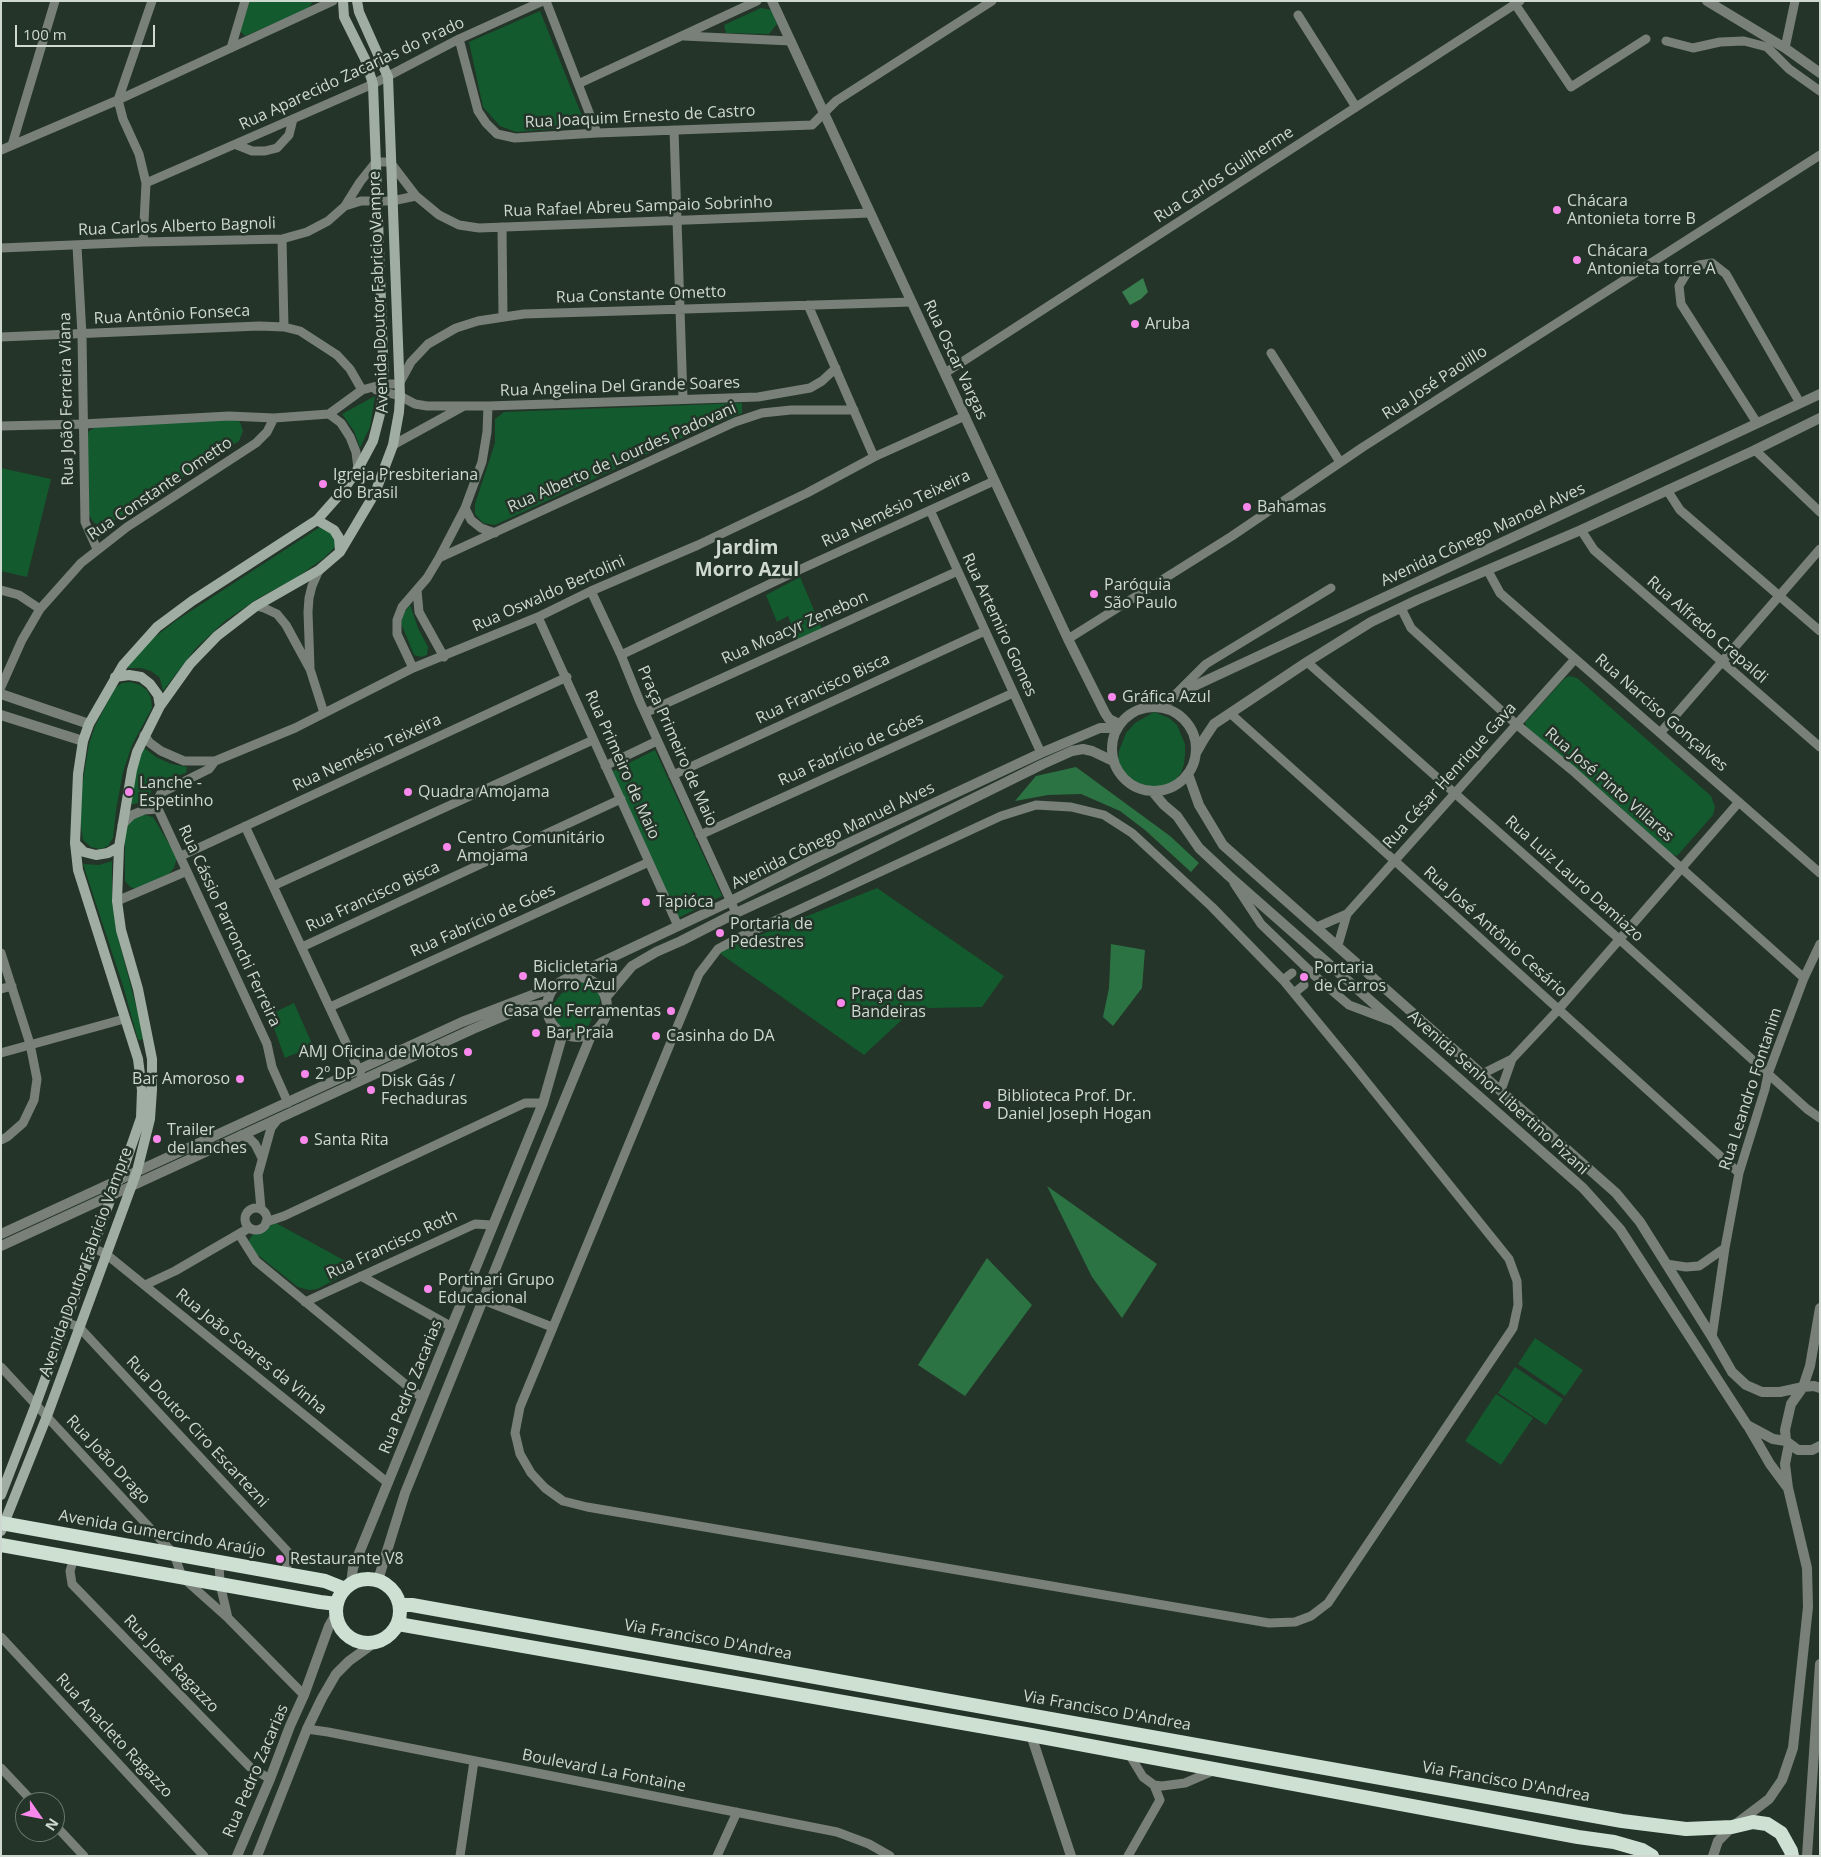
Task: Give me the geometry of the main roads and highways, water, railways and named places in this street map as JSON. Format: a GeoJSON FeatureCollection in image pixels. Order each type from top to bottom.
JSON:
{"type":"FeatureCollection","features":[{"type":"Feature","properties":{"kind":"highway","name":"Avenida Gumercindo Araújo"},"geometry":{"type":"LineString","coordinates":[[2,1526],[174,1554],[325,1581],[348,1587]]}},
{"type":"Feature","properties":{"kind":"highway"},"geometry":{"type":"LineString","coordinates":[[1,1545],[320,1602],[336,1609]]}},
{"type":"Feature","properties":{"kind":"highway"},"geometry":{"type":"LineString","coordinates":[[359,1580],[378,1580],[388,1585],[396,1594],[400,1604],[401,1615],[398,1624],[388,1636],[374,1643],[364,1644],[353,1640],[345,1634],[339,1625],[336,1609],[348,1587],[359,1580]]}},
{"type":"Feature","properties":{"kind":"highway","name":"Via Francisco D'Andrea"},"geometry":{"type":"LineString","coordinates":[[400,1604],[1622,1821],[1686,1830],[1732,1827],[1752,1822],[1767,1824],[1781,1833],[1792,1856]]}},
{"type":"Feature","properties":{"kind":"highway"},"geometry":{"type":"LineString","coordinates":[[398,1624],[1614,1842],[1642,1850],[1652,1856]]}},
{"type":"Feature","properties":{"kind":"main road","name":"Avenida Doutor Fabricio Vampre"},"geometry":{"type":"LineString","coordinates":[[1,1495],[141,1118],[142,1090],[138,1059],[78,870],[75,843],[78,774],[83,741],[89,724],[115,677],[123,665],[157,627],[192,601],[317,520],[341,493],[358,468],[373,441],[381,410],[384,388],[373,84],[365,60],[344,17],[343,1]]}},
{"type":"Feature","properties":{"kind":"main road","name":"Avenida Doutor Fabricio Vampre"},"geometry":{"type":"LineString","coordinates":[[2,1526],[47,1416],[132,1186],[150,1119],[152,1059],[138,989],[121,930],[118,902],[119,847],[122,825],[132,770],[144,736],[160,706],[190,664],[217,636],[256,606],[319,570],[340,552],[374,493],[393,445],[400,412],[400,396],[398,384],[388,77],[359,12],[357,1]]}},
{"type":"Feature","properties":{"kind":"main road"},"geometry":{"type":"LineString","coordinates":[[317,520],[334,530],[339,538],[340,552]]}},
{"type":"Feature","properties":{"kind":"main road"},"geometry":{"type":"LineString","coordinates":[[115,677],[129,675],[141,677],[150,684],[158,696],[160,706]]}},
{"type":"Feature","properties":{"kind":"main road"},"geometry":{"type":"LineString","coordinates":[[75,843],[84,852],[96,855],[108,853],[119,847]]}},
{"type":"Feature","properties":{"kind":"place","name":"Chácara Antonieta torre B"},"geometry":{"type":"Point","coordinates":[1557,210]}},
{"type":"Feature","properties":{"kind":"place","name":"Chácara Antonieta torre A"},"geometry":{"type":"Point","coordinates":[1577,260]}},
{"type":"Feature","properties":{"kind":"place","name":"Aruba"},"geometry":{"type":"Point","coordinates":[1135,324]}},
{"type":"Feature","properties":{"kind":"place","name":"Igreja Presbiteriana do Brasil"},"geometry":{"type":"Point","coordinates":[323,484]}},
{"type":"Feature","properties":{"kind":"place","name":"Bahamas"},"geometry":{"type":"Point","coordinates":[1247,507]}},
{"type":"Feature","properties":{"kind":"place","name":"Paróquia São Paulo"},"geometry":{"type":"Point","coordinates":[1094,594]}},
{"type":"Feature","properties":{"kind":"place","name":"Gráfica Azul"},"geometry":{"type":"Point","coordinates":[1112,697]}},
{"type":"Feature","properties":{"kind":"place","name":"Lanche - Espetinho"},"geometry":{"type":"Point","coordinates":[129,792]}},
{"type":"Feature","properties":{"kind":"place","name":"Quadra Amojama"},"geometry":{"type":"Point","coordinates":[408,792]}},
{"type":"Feature","properties":{"kind":"place","name":"Centro Comunitário Amojama"},"geometry":{"type":"Point","coordinates":[447,847]}},
{"type":"Feature","properties":{"kind":"place","name":"Tapióca"},"geometry":{"type":"Point","coordinates":[646,902]}},
{"type":"Feature","properties":{"kind":"place","name":"Portaria de Pedestres"},"geometry":{"type":"Point","coordinates":[720,933]}},
{"type":"Feature","properties":{"kind":"place","name":"Biclicletaria Morro Azul"},"geometry":{"type":"Point","coordinates":[523,976]}},
{"type":"Feature","properties":{"kind":"place","name":"Portaria de Carros"},"geometry":{"type":"Point","coordinates":[1304,977]}},
{"type":"Feature","properties":{"kind":"place","name":"Praça das Bandeiras"},"geometry":{"type":"Point","coordinates":[841,1003]}},
{"type":"Feature","properties":{"kind":"place","name":"Casa de Ferramentas"},"geometry":{"type":"Point","coordinates":[671,1011]}},
{"type":"Feature","properties":{"kind":"place","name":"Bar Praia"},"geometry":{"type":"Point","coordinates":[536,1033]}},
{"type":"Feature","properties":{"kind":"place","name":"Casinha do DA"},"geometry":{"type":"Point","coordinates":[656,1036]}},
{"type":"Feature","properties":{"kind":"place","name":"AMJ Oficina de Motos"},"geometry":{"type":"Point","coordinates":[468,1052]}},
{"type":"Feature","properties":{"kind":"place","name":"2º DP"},"geometry":{"type":"Point","coordinates":[305,1074]}},
{"type":"Feature","properties":{"kind":"place","name":"Bar Amoroso"},"geometry":{"type":"Point","coordinates":[240,1079]}},
{"type":"Feature","properties":{"kind":"place","name":"Disk Gás / Fechaduras"},"geometry":{"type":"Point","coordinates":[371,1090]}},
{"type":"Feature","properties":{"kind":"place","name":"Biblioteca Prof. Dr. Daniel Joseph Hogan"},"geometry":{"type":"Point","coordinates":[987,1105]}},
{"type":"Feature","properties":{"kind":"place","name":"Trailer de lanches"},"geometry":{"type":"Point","coordinates":[157,1139]}},
{"type":"Feature","properties":{"kind":"place","name":"Santa Rita"},"geometry":{"type":"Point","coordinates":[304,1140]}},
{"type":"Feature","properties":{"kind":"place","name":"Portinari Grupo Educacional"},"geometry":{"type":"Point","coordinates":[428,1289]}},
{"type":"Feature","properties":{"kind":"place","name":"Restaurante V8"},"geometry":{"type":"Point","coordinates":[280,1559]}},
{"type":"Feature","properties":{"kind":"district","name":"Jardim Morro Azul"},"geometry":{"type":"Point","coordinates":[747,560]}}]}
